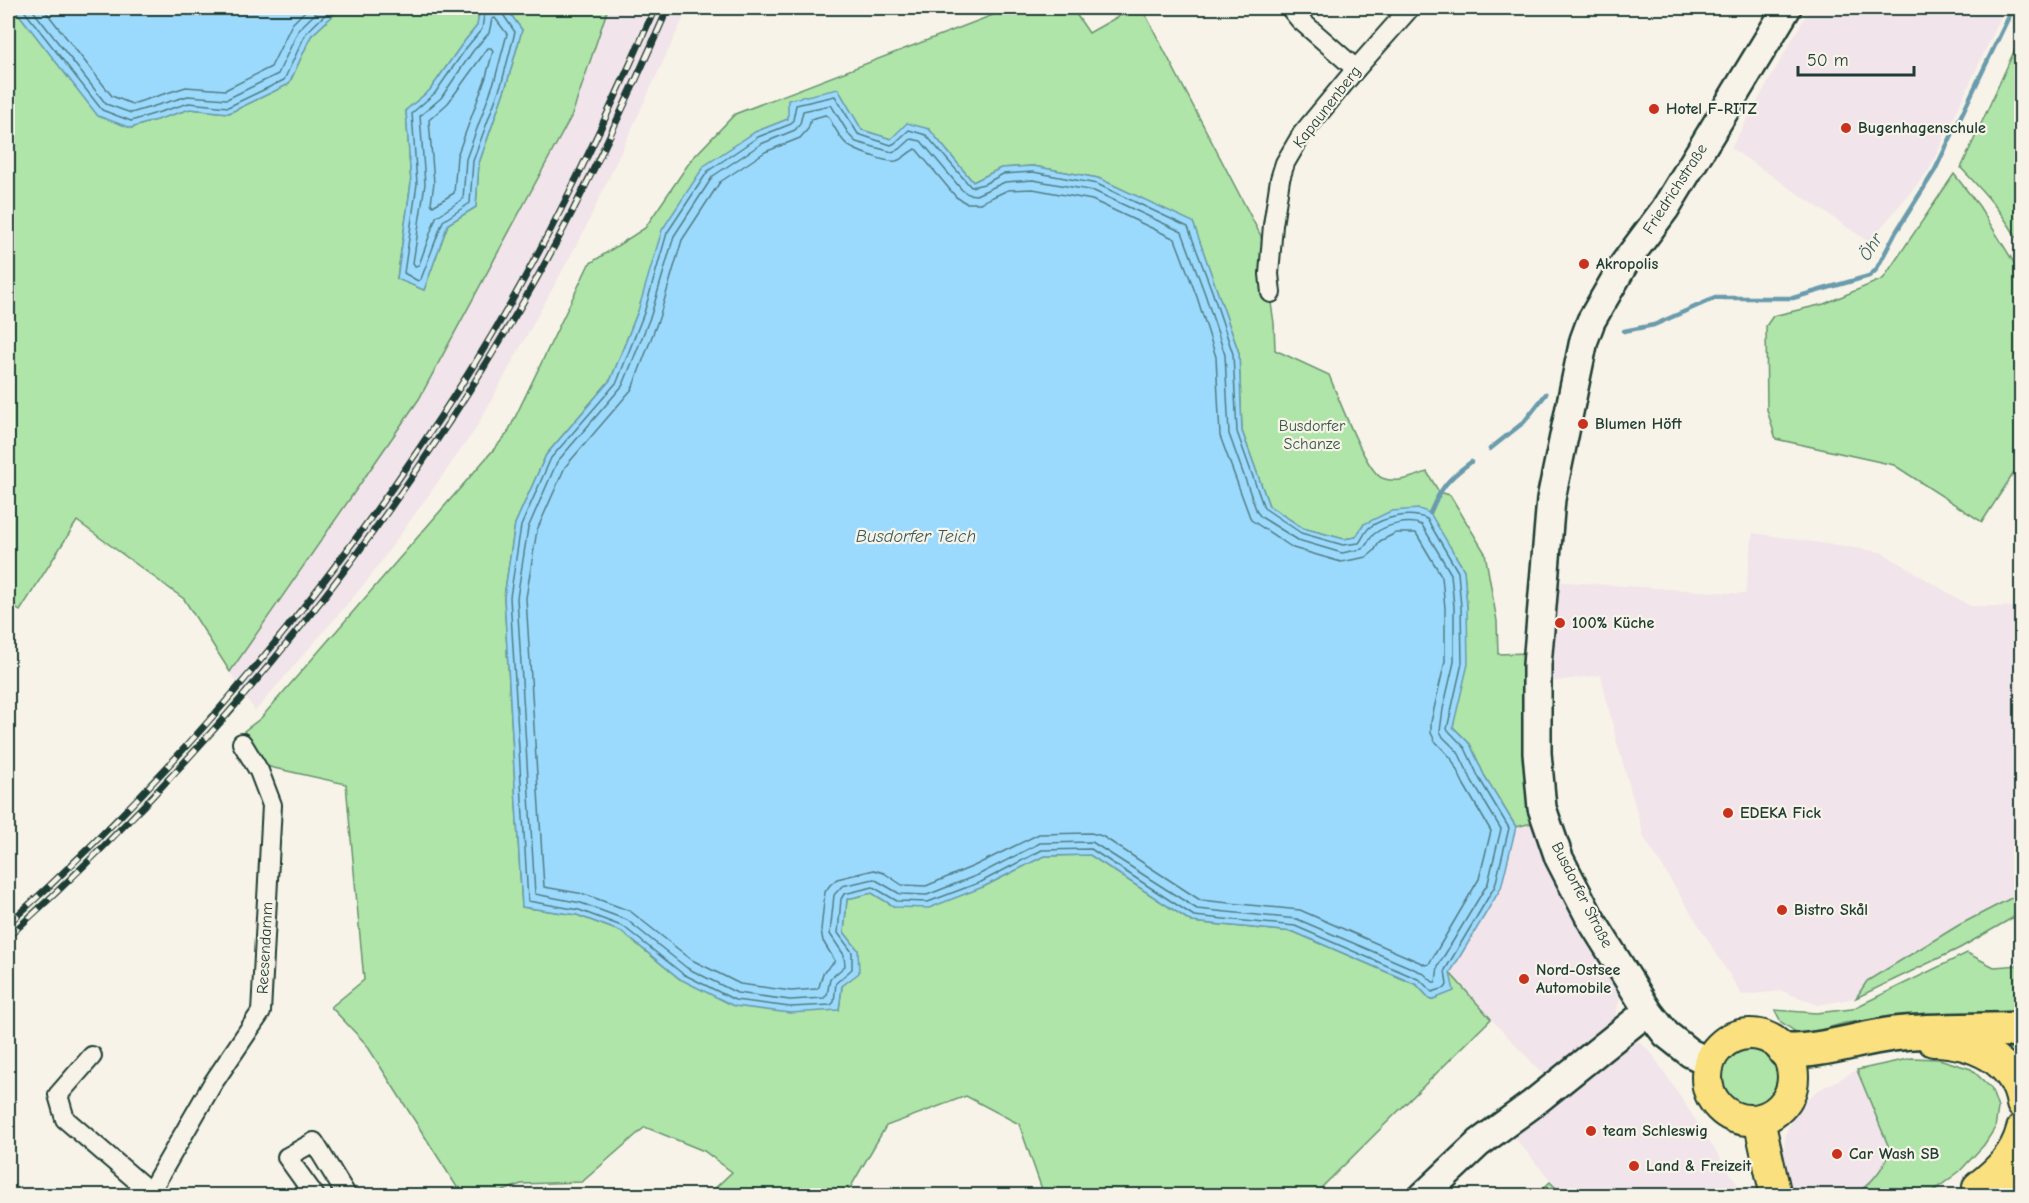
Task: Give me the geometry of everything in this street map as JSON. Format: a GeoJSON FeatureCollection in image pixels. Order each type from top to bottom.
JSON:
{"type":"FeatureCollection","features":[{"type":"Feature","properties":{"kind":"highway"},"geometry":{"type":"LineString","coordinates":[[1785,1051],[1807,1052],[1875,1037],[1914,1032],[2022,1029]]}},
{"type":"Feature","properties":{"kind":"highway"},"geometry":{"type":"LineString","coordinates":[[1983,1196],[2022,1171]]}},
{"type":"Feature","properties":{"kind":"main road"},"geometry":{"type":"LineString","coordinates":[[1793,1083],[1790,1061],[1785,1051],[1767,1037],[1756,1034],[1741,1035],[1728,1040],[1717,1049],[1709,1062],[1707,1076],[1709,1091],[1716,1104],[1724,1112],[1747,1121],[1759,1120],[1772,1115],[1782,1107],[1790,1096],[1796,1076],[1812,1068],[1878,1048],[1924,1041],[1953,1042],[1990,1055],[2004,1066],[2014,1080],[2022,1104]]}},
{"type":"Feature","properties":{"kind":"main road"},"geometry":{"type":"LineString","coordinates":[[1759,1120],[1776,1196]]}},
{"type":"Feature","properties":{"kind":"main road"},"geometry":{"type":"LineString","coordinates":[[1968,1196],[2000,1170],[2010,1157],[2022,1129]]}},
{"type":"Feature","properties":{"kind":"street"},"geometry":{"type":"LineString","coordinates":[[1290,8],[1300,20],[1356,69]]}},
{"type":"Feature","properties":{"kind":"street","name":"Kapaunenberg"},"geometry":{"type":"LineString","coordinates":[[1271,293],[1269,274],[1273,225],[1280,179],[1285,163],[1302,134],[1410,8]]}},
{"type":"Feature","properties":{"kind":"street","name":"Friedrichstraße"},"geometry":{"type":"LineString","coordinates":[[1584,340],[1591,321],[1624,264],[1665,209],[1787,8]]}},
{"type":"Feature","properties":{"kind":"street","name":"Busdorfer Straße"},"geometry":{"type":"LineString","coordinates":[[1584,340],[1551,499],[1537,665],[1537,753],[1542,808],[1559,858],[1590,918],[1648,1011],[1666,1034],[1690,1053],[1709,1062]]}},
{"type":"Feature","properties":{"kind":"street","name":"Reesendamm"},"geometry":{"type":"LineString","coordinates":[[146,1194],[213,1083],[261,1012],[272,805],[259,771],[242,743]]}},
{"type":"Feature","properties":{"kind":"street"},"geometry":{"type":"LineString","coordinates":[[1423,1196],[1479,1143],[1531,1105],[1648,1011]]}},
{"type":"Feature","properties":{"kind":"street"},"geometry":{"type":"LineString","coordinates":[[92,1056],[58,1095],[65,1119],[146,1194]]}},
{"type":"Feature","properties":{"kind":"street"},"geometry":{"type":"LineString","coordinates":[[315,1196],[287,1157],[314,1142],[342,1195]]}},
{"type":"Feature","properties":{"kind":"shaded area"},"geometry":{"type":"Polygon","coordinates":[[[608,8],[688,8],[584,231],[475,430],[367,581],[255,711],[230,672],[419,399],[572,115],[608,8]]]}},
{"type":"Feature","properties":{"kind":"shaded area","name":"Bugenhagenschule"},"geometry":{"type":"Polygon","coordinates":[[[1810,8],[2005,8],[1929,170],[1869,242],[1731,148],[1810,8]]]}},
{"type":"Feature","properties":{"kind":"shaded area"},"geometry":{"type":"Polygon","coordinates":[[[1753,533],[1881,552],[1970,606],[2021,607],[2021,893],[1959,925],[1867,981],[1856,998],[1818,1005],[1782,991],[1742,995],[1644,837],[1616,739],[1601,675],[1549,682],[1549,581],[1745,594],[1753,533]]]}},
{"type":"Feature","properties":{"kind":"shaded area"},"geometry":{"type":"Polygon","coordinates":[[[1536,822],[1616,981],[1620,999],[1614,1019],[1545,1076],[1450,973],[1501,888],[1516,827],[1536,822]]]}},
{"type":"Feature","properties":{"kind":"shaded area"},"geometry":{"type":"Polygon","coordinates":[[[1640,1042],[1653,1055],[1738,1185],[1706,1195],[1563,1195],[1510,1132],[1624,1043],[1640,1042]]]}},
{"type":"Feature","properties":{"kind":"shaded area"},"geometry":{"type":"Polygon","coordinates":[[[1857,1070],[1890,1150],[1884,1166],[1870,1184],[1854,1195],[1792,1195],[1784,1156],[1785,1135],[1794,1115],[1815,1092],[1857,1070]]]}},
{"type":"Feature","properties":{"kind":"green space"},"geometry":{"type":"Polygon","coordinates":[[[8,8],[14,8],[98,115],[131,128],[190,109],[229,113],[289,84],[311,36],[341,8],[480,8],[477,26],[430,90],[406,110],[411,183],[397,278],[424,290],[448,224],[476,207],[479,163],[507,83],[522,30],[506,8],[608,8],[572,115],[419,399],[230,672],[184,599],[77,521],[20,611],[8,603],[8,8]]]}},
{"type":"Feature","properties":{"kind":"green space","name":"Busdorfer Schanze"},"geometry":{"type":"Polygon","coordinates":[[[1011,8],[1072,8],[1089,33],[1133,8],[1142,8],[1261,236],[1274,323],[1275,350],[1329,375],[1352,431],[1375,472],[1382,478],[1393,480],[1427,472],[1439,492],[1450,495],[1485,553],[1497,621],[1498,654],[1528,653],[1536,822],[1516,827],[1484,775],[1470,744],[1453,727],[1467,607],[1464,570],[1450,547],[1364,524],[1356,537],[1344,539],[1302,528],[1269,506],[1242,431],[1239,353],[1193,223],[1098,178],[1033,166],[1001,168],[973,182],[929,129],[891,139],[862,130],[788,119],[755,132],[638,311],[611,379],[546,455],[515,524],[504,597],[522,907],[577,915],[622,932],[680,979],[839,1010],[842,986],[858,950],[844,932],[847,899],[872,893],[895,907],[983,887],[1044,856],[1090,855],[1192,922],[1294,932],[1417,985],[1431,1000],[1450,973],[1491,1019],[1314,1195],[1044,1195],[1019,1124],[966,1096],[886,1126],[846,1195],[708,1195],[732,1172],[704,1151],[645,1127],[582,1182],[521,1184],[493,1195],[462,1195],[366,1044],[331,1007],[364,980],[346,784],[265,766],[244,731],[261,718],[507,434],[589,264],[645,228],[691,160],[735,114],[1011,8]]]}},
{"type":"Feature","properties":{"kind":"green space"},"geometry":{"type":"Polygon","coordinates":[[[2021,36],[2021,246],[2001,214],[1961,168],[2021,36]]]}},
{"type":"Feature","properties":{"kind":"green space"},"geometry":{"type":"Polygon","coordinates":[[[1954,174],[1979,206],[2021,274],[2021,462],[1982,522],[1894,465],[1776,439],[1767,410],[1766,326],[1773,316],[1824,304],[1883,279],[1954,174]]]}},
{"type":"Feature","properties":{"kind":"green space"},"geometry":{"type":"Polygon","coordinates":[[[2021,893],[2021,913],[1960,948],[1856,998],[1867,981],[1959,925],[2021,893]]]}},
{"type":"Feature","properties":{"kind":"green space"},"geometry":{"type":"Polygon","coordinates":[[[1967,953],[1994,967],[2021,965],[2021,1011],[1902,1016],[1845,1023],[1807,1034],[1796,1032],[1781,1022],[1775,1010],[1816,1013],[1852,1009],[1967,953]]]}},
{"type":"Feature","properties":{"kind":"green space"},"geometry":{"type":"Polygon","coordinates":[[[2021,1037],[2021,1075],[1982,1039],[2021,1037]]]}},
{"type":"Feature","properties":{"kind":"green space"},"geometry":{"type":"Polygon","coordinates":[[[1750,1043],[1763,1046],[1774,1053],[1781,1064],[1784,1077],[1781,1090],[1774,1101],[1763,1108],[1750,1111],[1737,1108],[1726,1101],[1719,1090],[1716,1077],[1719,1064],[1726,1053],[1737,1046],[1750,1043]]]}},
{"type":"Feature","properties":{"kind":"green space"},"geometry":{"type":"Polygon","coordinates":[[[1912,1058],[1939,1059],[1971,1069],[1991,1088],[1998,1108],[1995,1128],[1984,1145],[1960,1171],[1928,1195],[1854,1195],[1876,1176],[1890,1150],[1857,1070],[1912,1058]]]}},
{"type":"Feature","properties":{"kind":"green space"},"geometry":{"type":"Polygon","coordinates":[[[1550,1182],[1563,1195],[1536,1195],[1550,1182]]]}},
{"type":"Feature","properties":{"kind":"water"},"geometry":{"type":"Polygon","coordinates":[[[14,8],[341,8],[311,36],[289,84],[229,113],[190,109],[131,128],[98,116],[14,8]]]}},
{"type":"Feature","properties":{"kind":"water"},"geometry":{"type":"Polygon","coordinates":[[[480,8],[506,8],[522,30],[507,83],[479,163],[476,207],[448,224],[424,290],[397,279],[411,183],[406,110],[430,90],[477,26],[480,8]]]}},
{"type":"Feature","properties":{"kind":"water","name":"Busdorfer Teich"},"geometry":{"type":"Polygon","coordinates":[[[838,89],[862,130],[891,139],[907,123],[929,129],[973,182],[1001,168],[1033,166],[1098,178],[1193,222],[1239,353],[1242,431],[1269,506],[1303,528],[1344,539],[1356,537],[1364,524],[1391,511],[1419,509],[1430,513],[1464,570],[1468,664],[1453,727],[1470,744],[1484,775],[1516,827],[1501,888],[1450,973],[1454,991],[1431,1000],[1417,985],[1294,932],[1192,922],[1090,855],[1044,856],[983,887],[929,908],[895,907],[872,893],[847,899],[844,932],[858,950],[859,973],[842,986],[839,1010],[790,1013],[734,1006],[680,979],[622,932],[577,915],[522,907],[504,597],[515,524],[546,455],[611,379],[638,311],[662,230],[704,166],[755,132],[788,119],[788,100],[838,89]]]}},
{"type":"Feature","properties":{"kind":"waterway","name":"Öhr"},"geometry":{"type":"LineString","coordinates":[[1624,331],[1654,325],[1715,298],[1793,298],[1869,276],[1876,270],[1896,232],[1935,170],[2013,8]]}},
{"type":"Feature","properties":{"kind":"waterway","name":"Öhr"},"geometry":{"type":"LineString","coordinates":[[1490,449],[1524,422],[1546,394]]}},
{"type":"Feature","properties":{"kind":"waterway","name":"Öhr"},"geometry":{"type":"LineString","coordinates":[[1430,513],[1446,484],[1471,462]]}},
{"type":"Feature","properties":{"kind":"railway"},"geometry":{"type":"LineString","coordinates":[[8,924],[73,864],[196,736],[310,599],[414,456],[491,337],[542,245],[590,151],[655,8]]}},
{"type":"Feature","properties":{"kind":"railway"},"geometry":{"type":"LineString","coordinates":[[8,937],[85,865],[160,789],[231,710],[299,629],[425,458],[483,369],[537,278],[606,144],[668,8]]}},
{"type":"Feature","properties":{"kind":"place","name":"Hotel F-RITZ"},"geometry":{"type":"Point","coordinates":[1654,109]}},
{"type":"Feature","properties":{"kind":"place","name":"Bugenhagenschule"},"geometry":{"type":"Point","coordinates":[1846,128]}},
{"type":"Feature","properties":{"kind":"place","name":"Akropolis"},"geometry":{"type":"Point","coordinates":[1584,264]}},
{"type":"Feature","properties":{"kind":"place","name":"Blumen Höft"},"geometry":{"type":"Point","coordinates":[1583,424]}},
{"type":"Feature","properties":{"kind":"place","name":"100% Küche"},"geometry":{"type":"Point","coordinates":[1560,623]}},
{"type":"Feature","properties":{"kind":"place","name":"EDEKA Fick"},"geometry":{"type":"Point","coordinates":[1728,813]}},
{"type":"Feature","properties":{"kind":"place","name":"Bistro Skål"},"geometry":{"type":"Point","coordinates":[1782,910]}},
{"type":"Feature","properties":{"kind":"place","name":"Nord-Ostsee Automobile"},"geometry":{"type":"Point","coordinates":[1524,979]}},
{"type":"Feature","properties":{"kind":"place","name":"team Schleswig"},"geometry":{"type":"Point","coordinates":[1591,1131]}},
{"type":"Feature","properties":{"kind":"place","name":"Car Wash SB"},"geometry":{"type":"Point","coordinates":[1837,1154]}},
{"type":"Feature","properties":{"kind":"place","name":"Land & Freizeit"},"geometry":{"type":"Point","coordinates":[1634,1166]}}]}
